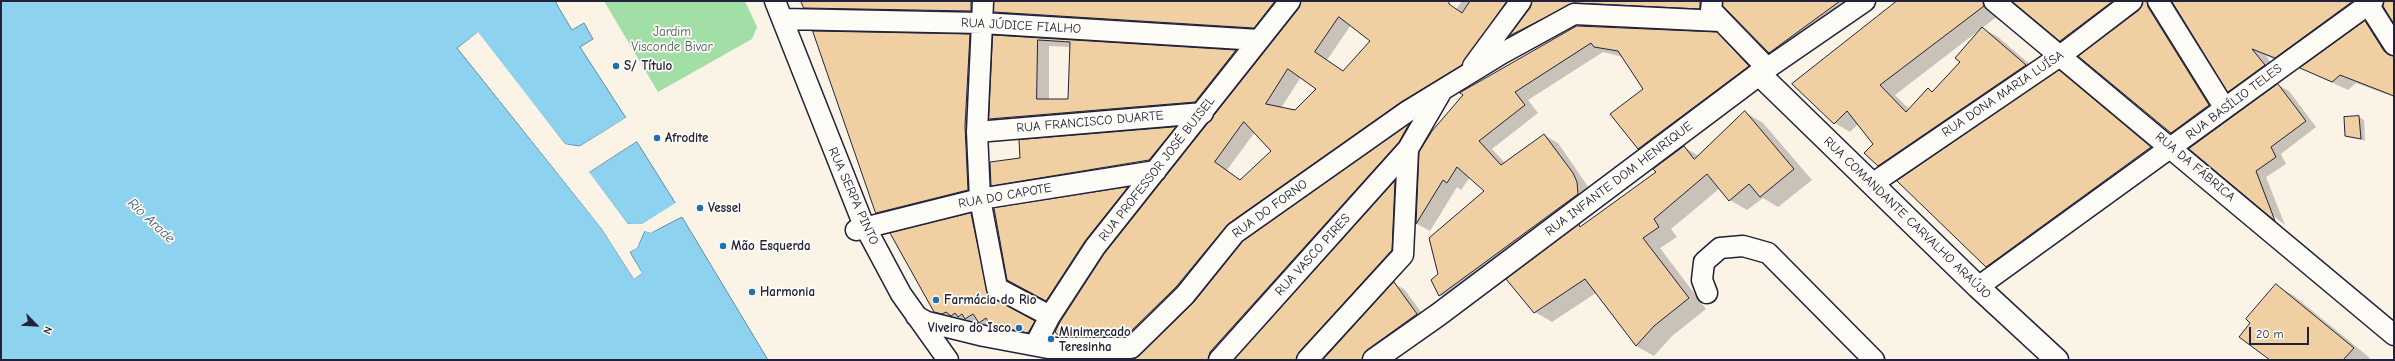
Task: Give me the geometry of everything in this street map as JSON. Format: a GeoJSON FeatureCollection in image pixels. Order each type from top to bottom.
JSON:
{"type":"FeatureCollection","features":[{"type":"Feature","properties":{"kind":"main road","name":"RUA COMANDANTE CARVALHO ARAÚJO"},"geometry":{"type":"LineString","coordinates":[[1763,71],[1872,184],[1978,287],[2058,360]]}},
{"type":"Feature","properties":{"kind":"main road","name":"RUA INFANTE DOM HENRIQUE"},"geometry":{"type":"LineString","coordinates":[[1374,360],[1438,315],[1763,71]]}},
{"type":"Feature","properties":{"kind":"street","name":"RUA SERPA PINTO"},"geometry":{"type":"LineString","coordinates":[[775,1],[861,229],[887,292],[941,358]]}},
{"type":"Feature","properties":{"kind":"street"},"geometry":{"type":"LineString","coordinates":[[983,1],[977,132],[980,199],[997,288],[1050,316]]}},
{"type":"Feature","properties":{"kind":"street","name":"RUA PROFESSOR JOSÉ BUISEL"},"geometry":{"type":"LineString","coordinates":[[1031,350],[1050,316],[1095,247],[1203,113],[1290,1]]}},
{"type":"Feature","properties":{"kind":"street"},"geometry":{"type":"LineString","coordinates":[[1463,78],[1484,53],[1521,1]]}},
{"type":"Feature","properties":{"kind":"street"},"geometry":{"type":"LineString","coordinates":[[1712,1],[1711,10],[1763,71]]}},
{"type":"Feature","properties":{"kind":"street","name":"RUA INFANTE DOM HENRIQUE"},"geometry":{"type":"LineString","coordinates":[[1763,71],[1865,1]]}},
{"type":"Feature","properties":{"kind":"street","name":"RUA DA FÁBRICA"},"geometry":{"type":"LineString","coordinates":[[1994,1],[2172,148],[2394,335]]}},
{"type":"Feature","properties":{"kind":"street","name":"RUA DONA MARIA LUÍSA"},"geometry":{"type":"LineString","coordinates":[[1872,184],[2060,56],[2132,1]]}},
{"type":"Feature","properties":{"kind":"street"},"geometry":{"type":"LineString","coordinates":[[2158,1],[2224,108]]}},
{"type":"Feature","properties":{"kind":"street"},"geometry":{"type":"LineString","coordinates":[[2369,2],[2394,46]]}},
{"type":"Feature","properties":{"kind":"street","name":"RUA BASÍLIO TELES"},"geometry":{"type":"LineString","coordinates":[[1978,287],[2172,148],[2369,2]]}},
{"type":"Feature","properties":{"kind":"street"},"geometry":{"type":"LineString","coordinates":[[1579,7],[1720,21]]}},
{"type":"Feature","properties":{"kind":"street","name":"RUA DO FORNO"},"geometry":{"type":"LineString","coordinates":[[1031,350],[1131,348],[1185,296],[1235,233],[1408,111],[1579,7]]}},
{"type":"Feature","properties":{"kind":"street","name":"RUA JÚDICE FIALHO"},"geometry":{"type":"LineString","coordinates":[[783,19],[982,23],[1259,40]]}},
{"type":"Feature","properties":{"kind":"street"},"geometry":{"type":"LineString","coordinates":[[1307,360],[1403,255],[1408,149],[1441,91]]}},
{"type":"Feature","properties":{"kind":"street","name":"RUA FRANCISCO DUARTE"},"geometry":{"type":"LineString","coordinates":[[977,132],[1203,113]]}},
{"type":"Feature","properties":{"kind":"street","name":"RUA VASCO PIRES"},"geometry":{"type":"LineString","coordinates":[[1219,360],[1408,149]]}},
{"type":"Feature","properties":{"kind":"street","name":"RUA DO CAPOTE"},"geometry":{"type":"LineString","coordinates":[[861,229],[980,199],[1156,171]]}},
{"type":"Feature","properties":{"kind":"street","name":"RUA SERPA PINTO"},"geometry":{"type":"LineString","coordinates":[[861,229],[941,358]]}},
{"type":"Feature","properties":{"kind":"street"},"geometry":{"type":"LineString","coordinates":[[1707,293],[1702,280],[1704,262],[1720,248],[1743,246],[1768,253],[1874,360]]}},
{"type":"Feature","properties":{"kind":"street"},"geometry":{"type":"LineString","coordinates":[[916,316],[927,322],[1074,360]]}},
{"type":"Feature","properties":{"kind":"street"},"geometry":{"type":"LineString","coordinates":[[941,358],[944,348],[954,337],[984,336]]}},
{"type":"Feature","properties":{"kind":"green space","name":"Jardim Visconde Bivar"},"geometry":{"type":"Polygon","coordinates":[[[604,1],[745,1],[757,27],[752,39],[658,92],[604,1]]]}},
{"type":"Feature","properties":{"kind":"water","name":"Rio Arade"},"geometry":{"type":"Polygon","coordinates":[[[1,1],[558,1],[556,3],[572,30],[584,23],[593,39],[580,47],[626,118],[580,146],[565,144],[477,33],[457,48],[602,229],[634,279],[642,273],[630,252],[637,248],[645,231],[651,233],[682,217],[768,360],[1,360],[1,1]]]}},
{"type":"Feature","properties":{"kind":"water"},"geometry":{"type":"Polygon","coordinates":[[[637,142],[676,204],[641,225],[628,224],[589,173],[637,142]]]}},
{"type":"Feature","properties":{"kind":"pier"},"geometry":{"type":"Polygon","coordinates":[[[478,32],[565,144],[579,147],[627,117],[627,119],[580,148],[564,146],[477,35],[460,48],[604,228],[635,276],[640,273],[628,251],[635,246],[644,230],[650,231],[669,221],[651,233],[644,231],[637,248],[629,252],[642,273],[634,279],[602,229],[458,48],[478,32]]]}},
{"type":"Feature","properties":{"kind":"pier"},"geometry":{"type":"Polygon","coordinates":[[[637,140],[589,172],[628,224],[642,224],[677,202],[677,206],[641,227],[627,226],[587,173],[637,140]]]}},
{"type":"Feature","properties":{"kind":"building"},"geometry":{"type":"Polygon","coordinates":[[[801,1],[971,1],[971,11],[804,8],[801,1]]]}},
{"type":"Feature","properties":{"kind":"building"},"geometry":{"type":"Polygon","coordinates":[[[994,1],[1275,1],[1254,28],[994,12],[994,1]]]}},
{"type":"Feature","properties":{"kind":"building"},"geometry":{"type":"Polygon","coordinates":[[[1301,1],[1449,1],[1449,4],[1462,13],[1470,1],[1507,1],[1462,65],[1401,102],[1228,224],[1176,287],[1126,336],[1059,336],[1055,332],[1060,322],[1104,254],[1299,8],[1301,1]],[[1339,17],[1315,52],[1343,71],[1370,41],[1339,17]],[[1288,69],[1266,104],[1295,110],[1316,89],[1288,69]],[[1244,122],[1215,162],[1240,180],[1271,151],[1244,122]]]}},
{"type":"Feature","properties":{"kind":"building"},"geometry":{"type":"Polygon","coordinates":[[[1532,1],[1700,1],[1700,9],[1574,3],[1509,36],[1530,8],[1532,1]]]}},
{"type":"Feature","properties":{"kind":"building"},"geometry":{"type":"Polygon","coordinates":[[[1723,1],[1840,1],[1769,53],[1723,6],[1723,1]]]}},
{"type":"Feature","properties":{"kind":"building"},"geometry":{"type":"Polygon","coordinates":[[[1897,1],[1983,1],[1984,6],[1880,85],[1906,112],[1928,88],[1932,92],[1960,62],[1955,58],[1982,27],[2026,65],[1878,166],[1864,153],[1873,144],[1847,111],[1834,124],[1792,84],[1897,1]]]}},
{"type":"Feature","properties":{"kind":"building"},"geometry":{"type":"Polygon","coordinates":[[[2012,1],[2113,1],[2060,41],[2012,1]]]}},
{"type":"Feature","properties":{"kind":"building"},"geometry":{"type":"Polygon","coordinates":[[[2143,1],[2147,1],[2148,7],[2209,105],[2171,133],[2078,56],[2139,10],[2143,1]]]}},
{"type":"Feature","properties":{"kind":"building"},"geometry":{"type":"Polygon","coordinates":[[[2172,1],[2353,1],[2275,58],[2252,49],[2265,65],[2228,92],[2172,1]]]}},
{"type":"Feature","properties":{"kind":"building"},"geometry":{"type":"Polygon","coordinates":[[[2384,1],[2394,1],[2394,24],[2383,6],[2384,1]]]}},
{"type":"Feature","properties":{"kind":"building"},"geometry":{"type":"Polygon","coordinates":[[[2365,21],[2384,51],[2394,56],[2394,96],[2340,75],[2332,82],[2300,68],[2365,21]]]}},
{"type":"Feature","properties":{"kind":"building"},"geometry":{"type":"Polygon","coordinates":[[[1577,26],[1717,32],[1749,66],[1638,149],[1610,114],[1643,89],[1618,51],[1594,47],[1591,43],[1515,92],[1525,105],[1479,141],[1501,165],[1544,134],[1573,173],[1577,182],[1578,194],[1439,296],[1431,280],[1438,274],[1429,238],[1484,191],[1457,167],[1447,183],[1443,180],[1416,224],[1419,152],[1432,131],[1463,95],[1460,93],[1577,26]]]}},
{"type":"Feature","properties":{"kind":"building"},"geometry":{"type":"Polygon","coordinates":[[[813,31],[970,34],[965,126],[968,190],[876,213],[813,31]]]}},
{"type":"Feature","properties":{"kind":"building"},"geometry":{"type":"Polygon","coordinates":[[[993,35],[1236,50],[1195,102],[989,119],[993,35]],[[1038,40],[1037,99],[1068,99],[1070,42],[1038,40]]]}},
{"type":"Feature","properties":{"kind":"building"},"geometry":{"type":"Polygon","coordinates":[[[2059,70],[2151,147],[1986,267],[1897,181],[2059,70]]]}},
{"type":"Feature","properties":{"kind":"building"},"geometry":{"type":"Polygon","coordinates":[[[2278,84],[2306,121],[2271,147],[2276,157],[2256,171],[2275,221],[2189,149],[2278,84]]]}},
{"type":"Feature","properties":{"kind":"building"},"geometry":{"type":"Polygon","coordinates":[[[1745,111],[1794,169],[1760,197],[1749,184],[1729,201],[1707,174],[1654,219],[1659,227],[1643,238],[1689,298],[1654,326],[1636,346],[1585,279],[1534,313],[1506,279],[1579,224],[1580,227],[1656,172],[1653,169],[1684,146],[1694,159],[1745,111]]]}},
{"type":"Feature","properties":{"kind":"building"},"geometry":{"type":"Polygon","coordinates":[[[2359,116],[2361,139],[2345,136],[2344,117],[2359,116]]]}},
{"type":"Feature","properties":{"kind":"building"},"geometry":{"type":"Polygon","coordinates":[[[1409,124],[1399,142],[1210,352],[1208,360],[1131,360],[1139,356],[1194,302],[1243,241],[1409,124]]]}},
{"type":"Feature","properties":{"kind":"building"},"geometry":{"type":"Polygon","coordinates":[[[1176,127],[1149,160],[991,186],[990,162],[1020,158],[1019,140],[1176,127]]]}},
{"type":"Feature","properties":{"kind":"building"},"geometry":{"type":"Polygon","coordinates":[[[1395,181],[1392,250],[1299,352],[1296,360],[1234,360],[1395,181]]]}},
{"type":"Feature","properties":{"kind":"building"},"geometry":{"type":"Polygon","coordinates":[[[1128,187],[1085,241],[1046,301],[1007,280],[994,208],[1128,187]]]}},
{"type":"Feature","properties":{"kind":"building"},"geometry":{"type":"Polygon","coordinates":[[[971,213],[988,295],[1035,321],[1028,333],[990,325],[986,318],[979,323],[973,314],[965,319],[962,314],[958,317],[955,313],[951,316],[946,312],[942,314],[934,312],[890,233],[971,213]]]}},
{"type":"Feature","properties":{"kind":"building"},"geometry":{"type":"Polygon","coordinates":[[[1394,282],[1417,314],[1367,350],[1362,360],[1323,360],[1394,282]]]}},
{"type":"Feature","properties":{"kind":"building"},"geometry":{"type":"Polygon","coordinates":[[[2276,284],[2354,348],[2343,360],[2270,360],[2239,337],[2250,323],[2246,319],[2276,284]]]}},
{"type":"Feature","properties":{"kind":"place","name":"S/ Título"},"geometry":{"type":"Point","coordinates":[616,66]}},
{"type":"Feature","properties":{"kind":"place","name":"Afrodite"},"geometry":{"type":"Point","coordinates":[657,138]}},
{"type":"Feature","properties":{"kind":"place","name":"Vessel"},"geometry":{"type":"Point","coordinates":[700,208]}},
{"type":"Feature","properties":{"kind":"place","name":"Mão Esquerda"},"geometry":{"type":"Point","coordinates":[723,246]}},
{"type":"Feature","properties":{"kind":"place","name":"Harmonia"},"geometry":{"type":"Point","coordinates":[752,292]}},
{"type":"Feature","properties":{"kind":"place","name":"Farmácia do Rio"},"geometry":{"type":"Point","coordinates":[936,300]}},
{"type":"Feature","properties":{"kind":"place","name":"Viveiro do Isco"},"geometry":{"type":"Point","coordinates":[1019,328]}},
{"type":"Feature","properties":{"kind":"place","name":"Minimercado Teresinha"},"geometry":{"type":"Point","coordinates":[1051,339]}}]}
